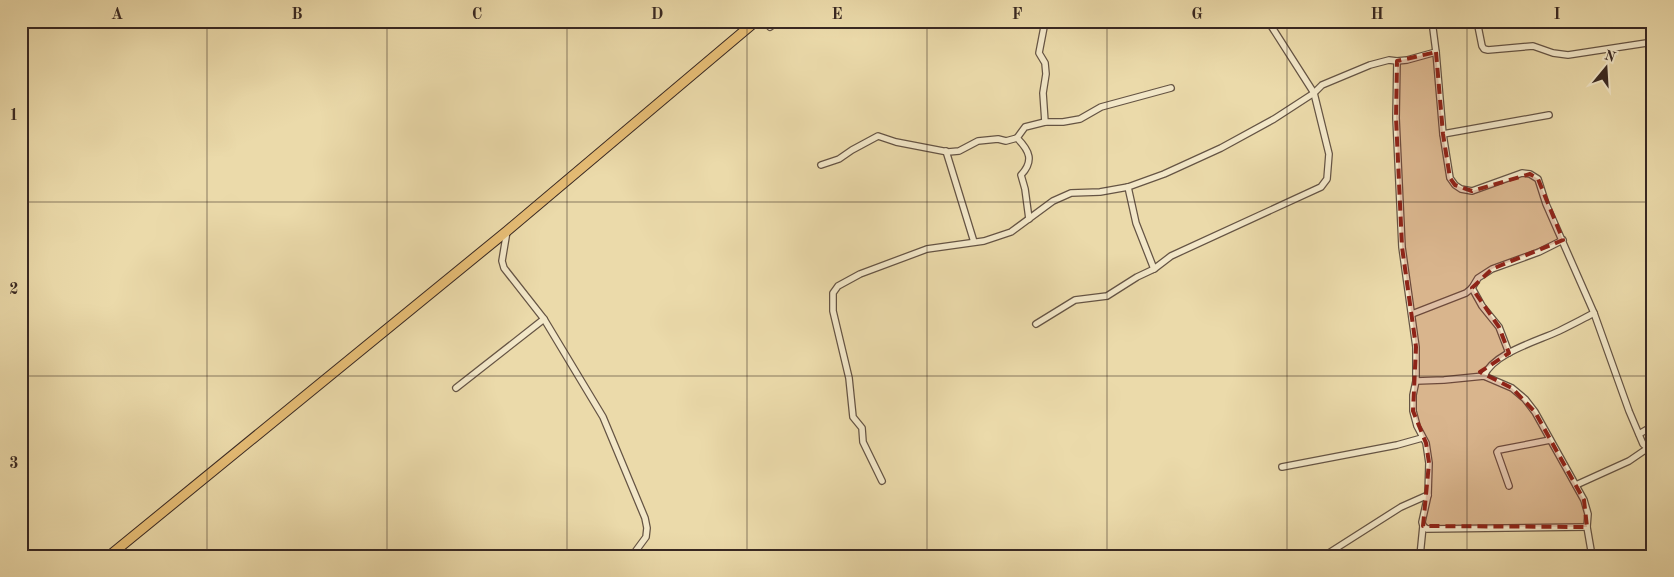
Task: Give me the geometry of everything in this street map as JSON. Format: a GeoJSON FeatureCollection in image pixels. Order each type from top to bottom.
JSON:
{"type":"FeatureCollection","features":[{"type":"Feature","properties":{"kind":"main road"},"geometry":{"type":"LineString","coordinates":[[109,556],[507,231],[756,21]]}},
{"type":"Feature","properties":{"kind":"street"},"geometry":{"type":"LineString","coordinates":[[770,27],[778,21]]}},
{"type":"Feature","properties":{"kind":"street"},"geometry":{"type":"LineString","coordinates":[[1040,21],[1044,27],[1040,53],[1045,63],[1046,74],[1043,93],[1045,122]]}},
{"type":"Feature","properties":{"kind":"street"},"geometry":{"type":"LineString","coordinates":[[1036,324],[1074,300],[1107,296],[1137,277],[1154,269],[1171,256],[1321,187],[1327,179],[1329,154],[1314,93],[1268,21]]}},
{"type":"Feature","properties":{"kind":"street"},"geometry":{"type":"LineString","coordinates":[[1432,21],[1443,134],[1450,178],[1461,189],[1472,191],[1522,173],[1530,174],[1538,179],[1546,204],[1594,313],[1643,444],[1650,449],[1629,461],[1576,485]]}},
{"type":"Feature","properties":{"kind":"street"},"geometry":{"type":"LineString","coordinates":[[1477,21],[1482,46],[1488,50],[1533,46],[1553,53],[1568,55],[1653,42]]}},
{"type":"Feature","properties":{"kind":"street"},"geometry":{"type":"LineString","coordinates":[[882,481],[863,442],[862,428],[853,417],[849,378],[833,311],[833,293],[838,286],[860,274],[939,246],[997,238],[1012,232],[1053,201],[1070,193],[1100,192],[1128,188],[1164,174],[1221,148],[1274,119],[1314,93],[1322,85],[1352,72],[1389,60],[1397,61],[1436,52]]}},
{"type":"Feature","properties":{"kind":"street"},"geometry":{"type":"LineString","coordinates":[[1397,61],[1396,96],[1400,220],[1407,291],[1416,347],[1416,381],[1412,395],[1413,411],[1417,426],[1428,449],[1428,495],[1422,522],[1420,556]]}},
{"type":"Feature","properties":{"kind":"street"},"geometry":{"type":"LineString","coordinates":[[821,165],[839,159],[878,136],[896,142],[946,151],[959,151],[978,142],[998,139],[1006,141],[1017,138],[1025,127],[1045,122],[1063,122],[1080,119],[1101,107],[1171,88]]}},
{"type":"Feature","properties":{"kind":"street"},"geometry":{"type":"LineString","coordinates":[[1443,134],[1549,115]]}},
{"type":"Feature","properties":{"kind":"street"},"geometry":{"type":"LineString","coordinates":[[1017,138],[1023,144],[1030,158],[1028,167],[1021,176],[1025,189],[1029,219]]}},
{"type":"Feature","properties":{"kind":"street"},"geometry":{"type":"LineString","coordinates":[[946,151],[974,242]]}},
{"type":"Feature","properties":{"kind":"street"},"geometry":{"type":"LineString","coordinates":[[1128,188],[1136,223],[1154,269]]}},
{"type":"Feature","properties":{"kind":"street"},"geometry":{"type":"LineString","coordinates":[[507,231],[502,261],[504,268],[544,319],[603,417],[639,501],[647,528],[646,537],[632,556]]}},
{"type":"Feature","properties":{"kind":"street"},"geometry":{"type":"LineString","coordinates":[[1412,314],[1466,293],[1472,288],[1478,278],[1492,269],[1539,252],[1563,240]]}},
{"type":"Feature","properties":{"kind":"street"},"geometry":{"type":"LineString","coordinates":[[1472,288],[1482,306],[1499,327],[1509,353]]}},
{"type":"Feature","properties":{"kind":"street"},"geometry":{"type":"LineString","coordinates":[[1484,376],[1492,364],[1509,353],[1594,313]]}},
{"type":"Feature","properties":{"kind":"street"},"geometry":{"type":"LineString","coordinates":[[456,388],[544,319]]}},
{"type":"Feature","properties":{"kind":"street"},"geometry":{"type":"LineString","coordinates":[[1416,381],[1484,376],[1512,388],[1525,399],[1535,412],[1584,500],[1588,514],[1587,527],[1592,556]]}},
{"type":"Feature","properties":{"kind":"street"},"geometry":{"type":"LineString","coordinates":[[1639,434],[1653,426]]}},
{"type":"Feature","properties":{"kind":"street"},"geometry":{"type":"LineString","coordinates":[[1282,467],[1397,445],[1422,438]]}},
{"type":"Feature","properties":{"kind":"street"},"geometry":{"type":"LineString","coordinates":[[1509,486],[1499,450],[1550,440]]}},
{"type":"Feature","properties":{"kind":"street"},"geometry":{"type":"LineString","coordinates":[[1324,556],[1401,507],[1428,495]]}},
{"type":"Feature","properties":{"kind":"street"},"geometry":{"type":"LineString","coordinates":[[1423,526],[1427,529],[1587,527]]}},
{"type":"Feature","properties":{"kind":"highlighted area"},"geometry":{"type":"Polygon","coordinates":[[[1436,52],[1443,134],[1450,178],[1455,185],[1472,191],[1530,174],[1538,179],[1563,240],[1492,269],[1472,288],[1499,327],[1509,353],[1480,372],[1512,388],[1535,412],[1584,500],[1587,527],[1423,526],[1429,463],[1426,443],[1413,411],[1416,347],[1402,247],[1396,118],[1397,61],[1436,52]]]}}]}
